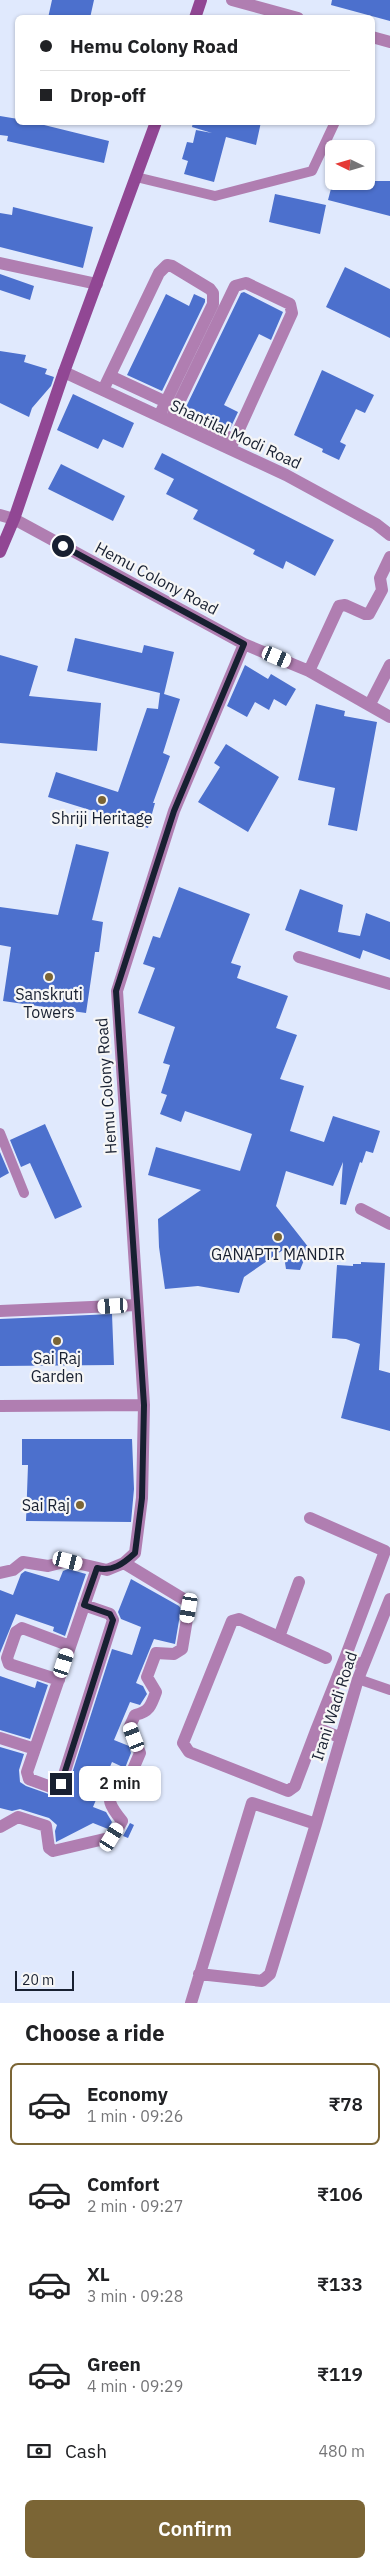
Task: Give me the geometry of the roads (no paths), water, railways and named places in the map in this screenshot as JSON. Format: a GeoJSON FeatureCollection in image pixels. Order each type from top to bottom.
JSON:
{"type":"FeatureCollection","features":[{"type":"Feature","properties":{"kind":"street"},"geometry":{"type":"LineString","coordinates":[[196,15],[201,0]]}},
{"type":"Feature","properties":{"kind":"street"},"geometry":{"type":"LineString","coordinates":[[232,0],[287,15]]}},
{"type":"Feature","properties":{"kind":"street"},"geometry":{"type":"LineString","coordinates":[[375,39],[390,42]]}},
{"type":"Feature","properties":{"kind":"street"},"geometry":{"type":"LineString","coordinates":[[0,552],[14,519],[64,372],[155,125]]}},
{"type":"Feature","properties":{"kind":"street"},"geometry":{"type":"LineString","coordinates":[[0,263],[97,284]]}},
{"type":"Feature","properties":{"kind":"street"},"geometry":{"type":"LineString","coordinates":[[103,390],[159,273],[167,265],[172,266],[210,289],[213,293],[213,304],[166,402],[168,416]]}},
{"type":"Feature","properties":{"kind":"street"},"geometry":{"type":"LineString","coordinates":[[168,416],[235,286],[246,282],[290,304],[292,312],[232,445]]}},
{"type":"Feature","properties":{"kind":"street","name":"Shantilal Modi Road"},"geometry":{"type":"LineString","coordinates":[[64,372],[232,445],[376,524],[390,535]]}},
{"type":"Feature","properties":{"kind":"street"},"geometry":{"type":"LineString","coordinates":[[110,376],[166,402]]}},
{"type":"Feature","properties":{"kind":"street","name":"Hemu Colony Road"},"geometry":{"type":"LineString","coordinates":[[0,515],[14,519],[244,644],[310,671],[390,716]]}},
{"type":"Feature","properties":{"kind":"street"},"geometry":{"type":"LineString","coordinates":[[310,671],[339,606],[345,604],[365,614],[369,614],[382,590],[380,578],[389,560]]}},
{"type":"Feature","properties":{"kind":"street","name":"Hemu Colony Road"},"geometry":{"type":"LineString","coordinates":[[124,1563],[135,1553],[142,1498],[144,1405],[116,991],[174,811],[244,644]]}},
{"type":"Feature","properties":{"kind":"street"},"geometry":{"type":"LineString","coordinates":[[370,704],[390,665]]}},
{"type":"Feature","properties":{"kind":"street"},"geometry":{"type":"LineString","coordinates":[[299,957],[390,984]]}},
{"type":"Feature","properties":{"kind":"street"},"geometry":{"type":"LineString","coordinates":[[361,1209],[390,1224]]}},
{"type":"Feature","properties":{"kind":"street"},"geometry":{"type":"LineString","coordinates":[[0,1312],[137,1305]]}},
{"type":"Feature","properties":{"kind":"street"},"geometry":{"type":"LineString","coordinates":[[0,1406],[144,1405]]}},
{"type":"Feature","properties":{"kind":"street"},"geometry":{"type":"LineString","coordinates":[[310,1518],[387,1552],[295,1786],[288,1791],[189,1752],[183,1743],[232,1621],[239,1619],[326,1658]]}},
{"type":"Feature","properties":{"kind":"street"},"geometry":{"type":"LineString","coordinates":[[0,1573],[13,1570],[23,1562],[48,1566],[68,1561],[107,1570],[124,1563],[185,1600],[189,1608],[182,1649],[174,1654],[156,1653],[147,1677],[156,1692],[150,1709],[145,1713],[135,1715],[130,1726],[140,1753],[132,1774],[114,1782],[108,1795],[112,1808],[122,1821],[112,1837],[54,1851],[49,1848],[46,1826],[18,1817],[0,1828]]}},
{"type":"Feature","properties":{"kind":"street"},"geometry":{"type":"LineString","coordinates":[[84,1605],[110,1614],[113,1620],[61,1784],[50,1787],[29,1779],[28,1772],[70,1646],[84,1605],[97,1568]]}},
{"type":"Feature","properties":{"kind":"street"},"geometry":{"type":"LineString","coordinates":[[279,1637],[299,1582]]}},
{"type":"Feature","properties":{"kind":"street","name":"Irani Wadi Road"},"geometry":{"type":"LineString","coordinates":[[199,1974],[262,1981],[270,1974],[316,1824],[339,1737],[358,1679],[390,1599]]}},
{"type":"Feature","properties":{"kind":"street"},"geometry":{"type":"LineString","coordinates":[[59,1680],[9,1664],[7,1658],[16,1632],[22,1628],[70,1646]]}},
{"type":"Feature","properties":{"kind":"street"},"geometry":{"type":"LineString","coordinates":[[345,1658],[363,1666]]}},
{"type":"Feature","properties":{"kind":"street"},"geometry":{"type":"LineString","coordinates":[[318,1728],[339,1737]]}},
{"type":"Feature","properties":{"kind":"street"},"geometry":{"type":"LineString","coordinates":[[0,1738],[36,1749]]}},
{"type":"Feature","properties":{"kind":"street"},"geometry":{"type":"LineString","coordinates":[[191,2003],[252,1803],[316,1824]]}},
{"type":"Feature","properties":{"kind":"lane"},"geometry":{"type":"LineString","coordinates":[[136,177],[215,196],[289,178],[312,171],[334,125]]}},
{"type":"Feature","properties":{"kind":"lane"},"geometry":{"type":"LineString","coordinates":[[0,1133],[24,1193]]}},
{"type":"Feature","properties":{"kind":"lane"},"geometry":{"type":"LineString","coordinates":[[358,1679],[390,1690]]}},
{"type":"Feature","properties":{"kind":"place","name":"Shriji Heritage"},"geometry":{"type":"Point","coordinates":[102,800]}},
{"type":"Feature","properties":{"kind":"place","name":"Sanskruti Towers"},"geometry":{"type":"Point","coordinates":[49,977]}},
{"type":"Feature","properties":{"kind":"place","name":"GANAPTI MANDIR"},"geometry":{"type":"Point","coordinates":[278,1237]}},
{"type":"Feature","properties":{"kind":"place","name":"Sai Raj Garden"},"geometry":{"type":"Point","coordinates":[57,1341]}},
{"type":"Feature","properties":{"kind":"place","name":"Sai Raj"},"geometry":{"type":"Point","coordinates":[80,1505]}}]}
